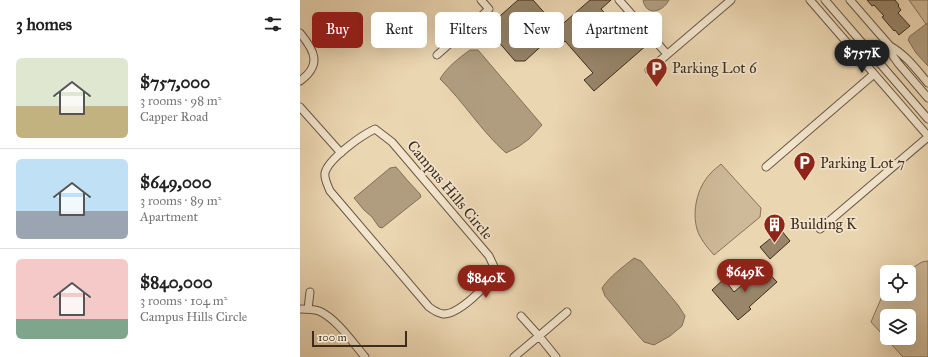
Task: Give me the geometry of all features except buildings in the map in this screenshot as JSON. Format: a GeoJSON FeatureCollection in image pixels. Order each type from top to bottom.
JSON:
{"type":"FeatureCollection","features":[{"type":"Feature","properties":{"kind":"street"},"geometry":{"type":"LineString","coordinates":[[436,55],[489,9],[482,0]]}},
{"type":"Feature","properties":{"kind":"street"},"geometry":{"type":"LineString","coordinates":[[619,0],[667,54]]}},
{"type":"Feature","properties":{"kind":"street"},"geometry":{"type":"LineString","coordinates":[[649,70],[731,0]]}},
{"type":"Feature","properties":{"kind":"street"},"geometry":{"type":"LineString","coordinates":[[810,0],[928,137],[820,230]]}},
{"type":"Feature","properties":{"kind":"street"},"geometry":{"type":"LineString","coordinates":[[825,0],[928,119]]}},
{"type":"Feature","properties":{"kind":"street"},"geometry":{"type":"LineString","coordinates":[[850,0],[890,46],[905,56],[928,82]]}},
{"type":"Feature","properties":{"kind":"street"},"geometry":{"type":"LineString","coordinates":[[300,33],[309,44],[314,58],[314,64],[312,71],[300,81]]}},
{"type":"Feature","properties":{"kind":"street"},"geometry":{"type":"LineString","coordinates":[[890,46],[893,56],[898,63],[928,98]]}},
{"type":"Feature","properties":{"kind":"street"},"geometry":{"type":"LineString","coordinates":[[766,167],[874,74]]}},
{"type":"Feature","properties":{"kind":"street"},"geometry":{"type":"LineString","coordinates":[[300,107],[341,153]]}},
{"type":"Feature","properties":{"kind":"street","name":"Campus Hills Circle"},"geometry":{"type":"LineString","coordinates":[[375,128],[392,142],[489,256],[497,273],[483,289],[459,309],[451,313],[443,314],[429,307],[330,191],[326,184],[324,174],[328,166],[341,153],[358,138],[375,128]]}},
{"type":"Feature","properties":{"kind":"street"},"geometry":{"type":"LineString","coordinates":[[308,309],[310,292]]}},
{"type":"Feature","properties":{"kind":"street"},"geometry":{"type":"LineString","coordinates":[[300,309],[319,311],[329,317],[338,325],[365,357]]}},
{"type":"Feature","properties":{"kind":"street"},"geometry":{"type":"LineString","coordinates":[[514,357],[567,312]]}},
{"type":"Feature","properties":{"kind":"street"},"geometry":{"type":"LineString","coordinates":[[521,316],[556,357]]}},
{"type":"Feature","properties":{"kind":"shaded area"},"geometry":{"type":"Polygon","coordinates":[[[643,0],[669,0],[659,10],[651,11],[647,9],[643,0]]]}},
{"type":"Feature","properties":{"kind":"shaded area"},"geometry":{"type":"Polygon","coordinates":[[[909,0],[928,0],[928,24],[926,24],[909,0]]]}},
{"type":"Feature","properties":{"kind":"shaded area"},"geometry":{"type":"Polygon","coordinates":[[[928,24],[928,66],[916,53],[908,40],[910,36],[928,24]]]}},
{"type":"Feature","properties":{"kind":"shaded area"},"geometry":{"type":"Polygon","coordinates":[[[470,50],[478,50],[542,125],[529,139],[506,153],[440,79],[450,67],[470,50]]]}},
{"type":"Feature","properties":{"kind":"shaded area"},"geometry":{"type":"Polygon","coordinates":[[[721,164],[761,208],[760,217],[714,255],[698,233],[695,207],[702,186],[711,173],[721,164]]]}},
{"type":"Feature","properties":{"kind":"shaded area"},"geometry":{"type":"Polygon","coordinates":[[[396,167],[421,197],[382,228],[379,227],[372,217],[354,198],[390,168],[396,167]]]}},
{"type":"Feature","properties":{"kind":"shaded area"},"geometry":{"type":"Polygon","coordinates":[[[634,258],[641,261],[678,305],[685,316],[682,326],[670,336],[654,345],[644,342],[605,296],[602,288],[613,276],[634,258]]]}},
{"type":"Feature","properties":{"kind":"shaded area"},"geometry":{"type":"Polygon","coordinates":[[[928,261],[928,357],[903,357],[892,345],[916,345],[916,309],[880,309],[880,332],[871,322],[880,301],[916,301],[916,266],[922,262],[928,261]]]}},
{"type":"Feature","properties":{"kind":"place","name":"Parking Lot 6"},"geometry":{"type":"Point","coordinates":[657,88]}},
{"type":"Feature","properties":{"kind":"place","name":"Parking Lot 7"},"geometry":{"type":"Point","coordinates":[805,182]}},
{"type":"Feature","properties":{"kind":"place","name":"Building K"},"geometry":{"type":"Point","coordinates":[775,244]}}]}
